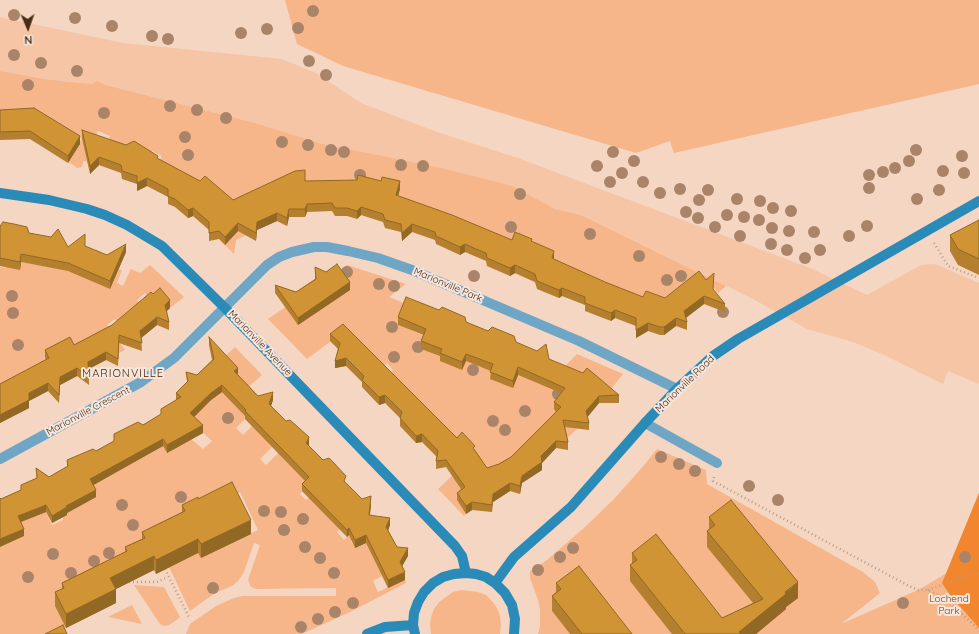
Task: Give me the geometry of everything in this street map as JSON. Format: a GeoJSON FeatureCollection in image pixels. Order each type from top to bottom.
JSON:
{"type":"FeatureCollection","features":[{"type":"Feature","properties":{"kind":"street","name":"Marionville Avenue"},"geometry":{"type":"LineString","coordinates":[[0,192],[76,206],[105,215],[127,225],[162,246],[224,307],[455,546],[462,556],[466,572]]}},
{"type":"Feature","properties":{"kind":"street","name":"Marionville Road"},"geometry":{"type":"LineString","coordinates":[[495,582],[514,557],[571,507],[645,423],[677,390],[717,353],[738,339],[979,201]]}},
{"type":"Feature","properties":{"kind":"street","name":"Marionville Park"},"geometry":{"type":"LineString","coordinates":[[224,307],[261,270],[279,257],[306,248],[336,248],[378,258],[412,270],[579,341],[677,390]]}},
{"type":"Feature","properties":{"kind":"street","name":"Marionville Crescent"},"geometry":{"type":"LineString","coordinates":[[0,459],[141,382],[174,358],[224,307]]}},
{"type":"Feature","properties":{"kind":"street"},"geometry":{"type":"LineString","coordinates":[[645,423],[718,463]]}},
{"type":"Feature","properties":{"kind":"street"},"geometry":{"type":"LineString","coordinates":[[367,634],[379,628],[385,627],[414,629],[414,613],[424,592],[443,577],[466,572],[486,577],[495,582],[505,593],[512,605],[515,619],[514,634]]}},
{"type":"Feature","properties":{"kind":"path"},"geometry":{"type":"LineString","coordinates":[[927,230],[948,266],[979,278]]}},
{"type":"Feature","properties":{"kind":"path"},"geometry":{"type":"LineString","coordinates":[[718,463],[713,481],[918,590],[928,590],[968,575],[979,573]]}},
{"type":"Feature","properties":{"kind":"path"},"geometry":{"type":"LineString","coordinates":[[165,569],[189,617]]}},
{"type":"Feature","properties":{"kind":"path"},"geometry":{"type":"LineString","coordinates":[[129,582],[157,582],[168,577]]}},
{"type":"Feature","properties":{"kind":"path"},"geometry":{"type":"LineString","coordinates":[[928,590],[944,598],[979,631]]}},
{"type":"Feature","properties":{"kind":"shaded area"},"geometry":{"type":"Polygon","coordinates":[[[0,17],[123,43],[282,59],[316,73],[361,103],[437,132],[518,158],[810,268],[867,295],[921,265],[935,264],[979,283],[979,384],[948,371],[943,384],[882,354],[853,342],[807,329],[751,298],[581,215],[555,209],[513,186],[442,168],[319,143],[259,124],[106,85],[97,81],[92,84],[70,82],[0,71],[0,17]]]}},
{"type":"Feature","properties":{"kind":"shaded area"},"geometry":{"type":"Polygon","coordinates":[[[979,493],[979,628],[950,595],[942,583],[979,493]]]}},
{"type":"Feature","properties":{"kind":"green space"},"geometry":{"type":"Polygon","coordinates":[[[285,0],[979,0],[979,84],[674,153],[670,141],[636,153],[343,66],[297,44],[285,0]]]}},
{"type":"Feature","properties":{"kind":"green space"},"geometry":{"type":"Polygon","coordinates":[[[0,71],[70,82],[92,84],[97,81],[106,85],[259,124],[319,143],[442,168],[513,186],[555,209],[581,215],[726,286],[718,293],[711,284],[662,309],[599,311],[503,268],[396,203],[399,189],[276,187],[246,235],[236,240],[234,254],[225,245],[236,233],[157,166],[162,156],[152,151],[137,179],[107,146],[110,136],[98,131],[87,162],[83,161],[82,167],[77,168],[69,162],[80,145],[78,144],[82,139],[72,132],[34,142],[32,139],[29,139],[0,118],[0,71]]]}},
{"type":"Feature","properties":{"kind":"green space"},"geometry":{"type":"Polygon","coordinates":[[[11,238],[21,262],[67,270],[110,289],[119,269],[122,270],[117,283],[123,286],[131,269],[140,273],[150,265],[184,297],[170,308],[153,302],[145,293],[137,300],[143,307],[120,325],[115,319],[107,325],[125,350],[119,353],[52,352],[44,357],[49,366],[0,399],[0,267],[6,268],[11,238]]]}},
{"type":"Feature","properties":{"kind":"green space"},"geometry":{"type":"Polygon","coordinates":[[[347,265],[406,284],[389,297],[406,304],[398,325],[426,336],[450,322],[462,370],[469,355],[499,343],[513,388],[518,375],[539,384],[546,385],[577,354],[623,374],[608,393],[554,409],[577,429],[566,439],[517,458],[459,485],[465,494],[457,500],[466,514],[464,516],[438,489],[475,454],[457,445],[425,413],[371,391],[393,370],[387,363],[381,369],[343,332],[307,359],[268,319],[347,265]]]}},
{"type":"Feature","properties":{"kind":"green space"},"geometry":{"type":"Polygon","coordinates":[[[235,347],[262,375],[245,390],[261,403],[236,428],[243,435],[252,426],[272,447],[260,459],[266,465],[295,437],[298,442],[282,457],[309,484],[300,494],[306,500],[331,476],[346,523],[337,532],[344,540],[370,515],[374,519],[351,541],[355,548],[366,543],[382,576],[373,581],[378,592],[405,580],[406,583],[350,612],[302,634],[186,634],[190,624],[216,606],[234,598],[243,596],[336,596],[336,588],[256,589],[251,587],[248,580],[260,545],[254,543],[244,572],[238,581],[232,586],[215,593],[190,611],[169,567],[198,553],[201,558],[258,530],[240,492],[198,512],[126,561],[134,580],[131,581],[122,563],[74,621],[75,623],[54,634],[0,634],[0,545],[18,523],[45,511],[52,525],[63,520],[61,503],[79,468],[132,439],[142,458],[163,446],[167,453],[190,438],[203,449],[212,441],[172,405],[204,407],[238,375],[222,359],[235,347]]]}},
{"type":"Feature","properties":{"kind":"green space","name":"Lochend Park"},"geometry":{"type":"Polygon","coordinates":[[[657,449],[706,470],[707,484],[863,572],[875,582],[880,593],[841,624],[918,590],[947,573],[979,493],[979,634],[756,634],[769,623],[763,615],[672,634],[619,634],[552,611],[570,634],[538,634],[540,626],[540,610],[530,578],[530,571],[547,560],[585,527],[614,499],[657,449]]]}},
{"type":"Feature","properties":{"kind":"green space"},"geometry":{"type":"Polygon","coordinates":[[[134,585],[164,587],[180,617],[169,625],[164,626],[160,624],[134,585]]]}},
{"type":"Feature","properties":{"kind":"green space"},"geometry":{"type":"Polygon","coordinates":[[[461,590],[478,592],[486,595],[492,601],[500,616],[500,634],[431,634],[430,625],[434,609],[439,602],[453,592],[461,590]]]}},
{"type":"Feature","properties":{"kind":"green space"},"geometry":{"type":"Polygon","coordinates":[[[132,605],[142,624],[108,617],[132,605]]]}},
{"type":"Feature","properties":{"kind":"building"},"geometry":{"type":"Polygon","coordinates":[[[34,108],[80,136],[68,156],[30,131],[0,132],[0,110],[34,108]]]}},
{"type":"Feature","properties":{"kind":"building"},"geometry":{"type":"Polygon","coordinates":[[[82,130],[126,145],[134,141],[158,156],[157,158],[200,181],[205,176],[233,200],[295,171],[305,170],[305,181],[357,180],[358,175],[381,181],[382,177],[400,181],[396,195],[452,215],[512,240],[515,232],[532,239],[531,241],[554,251],[552,258],[643,297],[646,291],[665,298],[699,271],[706,280],[714,273],[713,289],[725,304],[704,296],[684,311],[687,322],[676,318],[664,327],[648,323],[636,330],[636,318],[615,310],[611,313],[585,303],[585,297],[562,288],[559,290],[537,281],[535,274],[515,265],[510,268],[487,258],[486,253],[465,244],[460,247],[436,236],[435,232],[412,224],[402,233],[401,224],[385,220],[383,214],[361,207],[357,211],[347,208],[335,208],[332,203],[307,204],[305,209],[289,209],[287,218],[277,213],[257,222],[256,233],[238,223],[225,237],[219,231],[209,233],[209,222],[193,208],[188,210],[175,199],[168,196],[168,189],[147,178],[137,183],[137,176],[122,171],[121,165],[99,157],[90,166],[82,130]]]}},
{"type":"Feature","properties":{"kind":"building"},"geometry":{"type":"Polygon","coordinates":[[[979,220],[979,259],[958,249],[950,235],[979,220]]]}},
{"type":"Feature","properties":{"kind":"building"},"geometry":{"type":"Polygon","coordinates":[[[3,222],[27,227],[29,233],[51,237],[58,229],[68,247],[85,234],[85,246],[107,255],[126,244],[110,281],[68,263],[21,254],[20,262],[0,258],[0,226],[3,222]]]}},
{"type":"Feature","properties":{"kind":"building"},"geometry":{"type":"Polygon","coordinates":[[[337,264],[350,282],[298,318],[275,285],[296,292],[316,279],[315,267],[326,272],[337,264]]]}},
{"type":"Feature","properties":{"kind":"building"},"geometry":{"type":"Polygon","coordinates":[[[160,288],[170,300],[165,305],[169,322],[157,317],[140,331],[142,343],[119,335],[118,359],[106,352],[88,362],[89,377],[77,368],[60,377],[59,395],[48,383],[29,393],[29,400],[0,415],[0,384],[49,358],[45,350],[70,337],[74,345],[112,325],[151,292],[153,294],[160,288]]]}},
{"type":"Feature","properties":{"kind":"building"},"geometry":{"type":"Polygon","coordinates":[[[406,297],[439,310],[442,307],[465,317],[466,322],[488,331],[492,327],[514,336],[516,342],[537,351],[546,344],[549,359],[583,373],[587,368],[619,395],[599,396],[586,411],[589,423],[563,420],[568,442],[556,441],[541,456],[542,462],[522,476],[520,486],[510,483],[493,494],[492,505],[472,502],[466,506],[457,493],[465,487],[446,460],[436,461],[438,451],[422,434],[416,436],[400,418],[402,412],[385,395],[379,397],[362,380],[364,376],[346,358],[335,361],[340,343],[330,334],[343,324],[457,438],[462,432],[475,446],[473,448],[487,468],[499,464],[511,457],[561,407],[554,402],[565,388],[518,367],[513,381],[490,372],[493,364],[466,354],[462,362],[440,353],[442,349],[421,341],[426,329],[398,317],[406,297]]]}},
{"type":"Feature","properties":{"kind":"building"},"geometry":{"type":"Polygon","coordinates":[[[209,337],[238,368],[234,371],[258,396],[273,392],[269,404],[286,421],[290,420],[309,437],[306,443],[323,460],[329,458],[333,462],[346,476],[344,481],[362,499],[371,496],[369,515],[390,518],[386,527],[397,547],[408,548],[400,562],[405,572],[388,580],[366,535],[355,540],[349,528],[347,530],[302,484],[309,477],[222,385],[211,393],[190,413],[203,425],[167,445],[163,439],[90,479],[96,490],[66,506],[67,507],[52,516],[46,505],[18,516],[24,529],[0,539],[0,498],[1,499],[21,490],[21,485],[37,478],[36,468],[49,477],[68,466],[67,460],[93,449],[96,451],[114,441],[114,434],[138,422],[143,425],[161,414],[161,409],[181,397],[176,393],[188,381],[186,372],[197,375],[214,359],[209,337]]]}},
{"type":"Feature","properties":{"kind":"building"},"geometry":{"type":"Polygon","coordinates":[[[232,482],[251,520],[201,544],[198,539],[156,560],[154,556],[110,578],[116,589],[66,614],[55,592],[64,588],[62,583],[127,551],[125,547],[145,538],[142,532],[185,511],[182,505],[198,497],[198,499],[232,482]]]}},
{"type":"Feature","properties":{"kind":"building"},"geometry":{"type":"Polygon","coordinates":[[[731,500],[798,582],[785,592],[786,594],[739,632],[741,634],[685,634],[630,565],[637,560],[632,553],[656,534],[722,618],[763,599],[707,531],[715,525],[709,517],[731,500]]]}},
{"type":"Feature","properties":{"kind":"building"},"geometry":{"type":"Polygon","coordinates":[[[579,566],[632,634],[582,634],[552,596],[561,589],[556,583],[579,566]]]}},
{"type":"Feature","properties":{"kind":"building"},"geometry":{"type":"Polygon","coordinates":[[[63,625],[67,634],[45,634],[63,625]]]}},
{"type":"Feature","properties":{"kind":"district","name":"MARIONVILLE"},"geometry":{"type":"Point","coordinates":[123,374]}}]}
